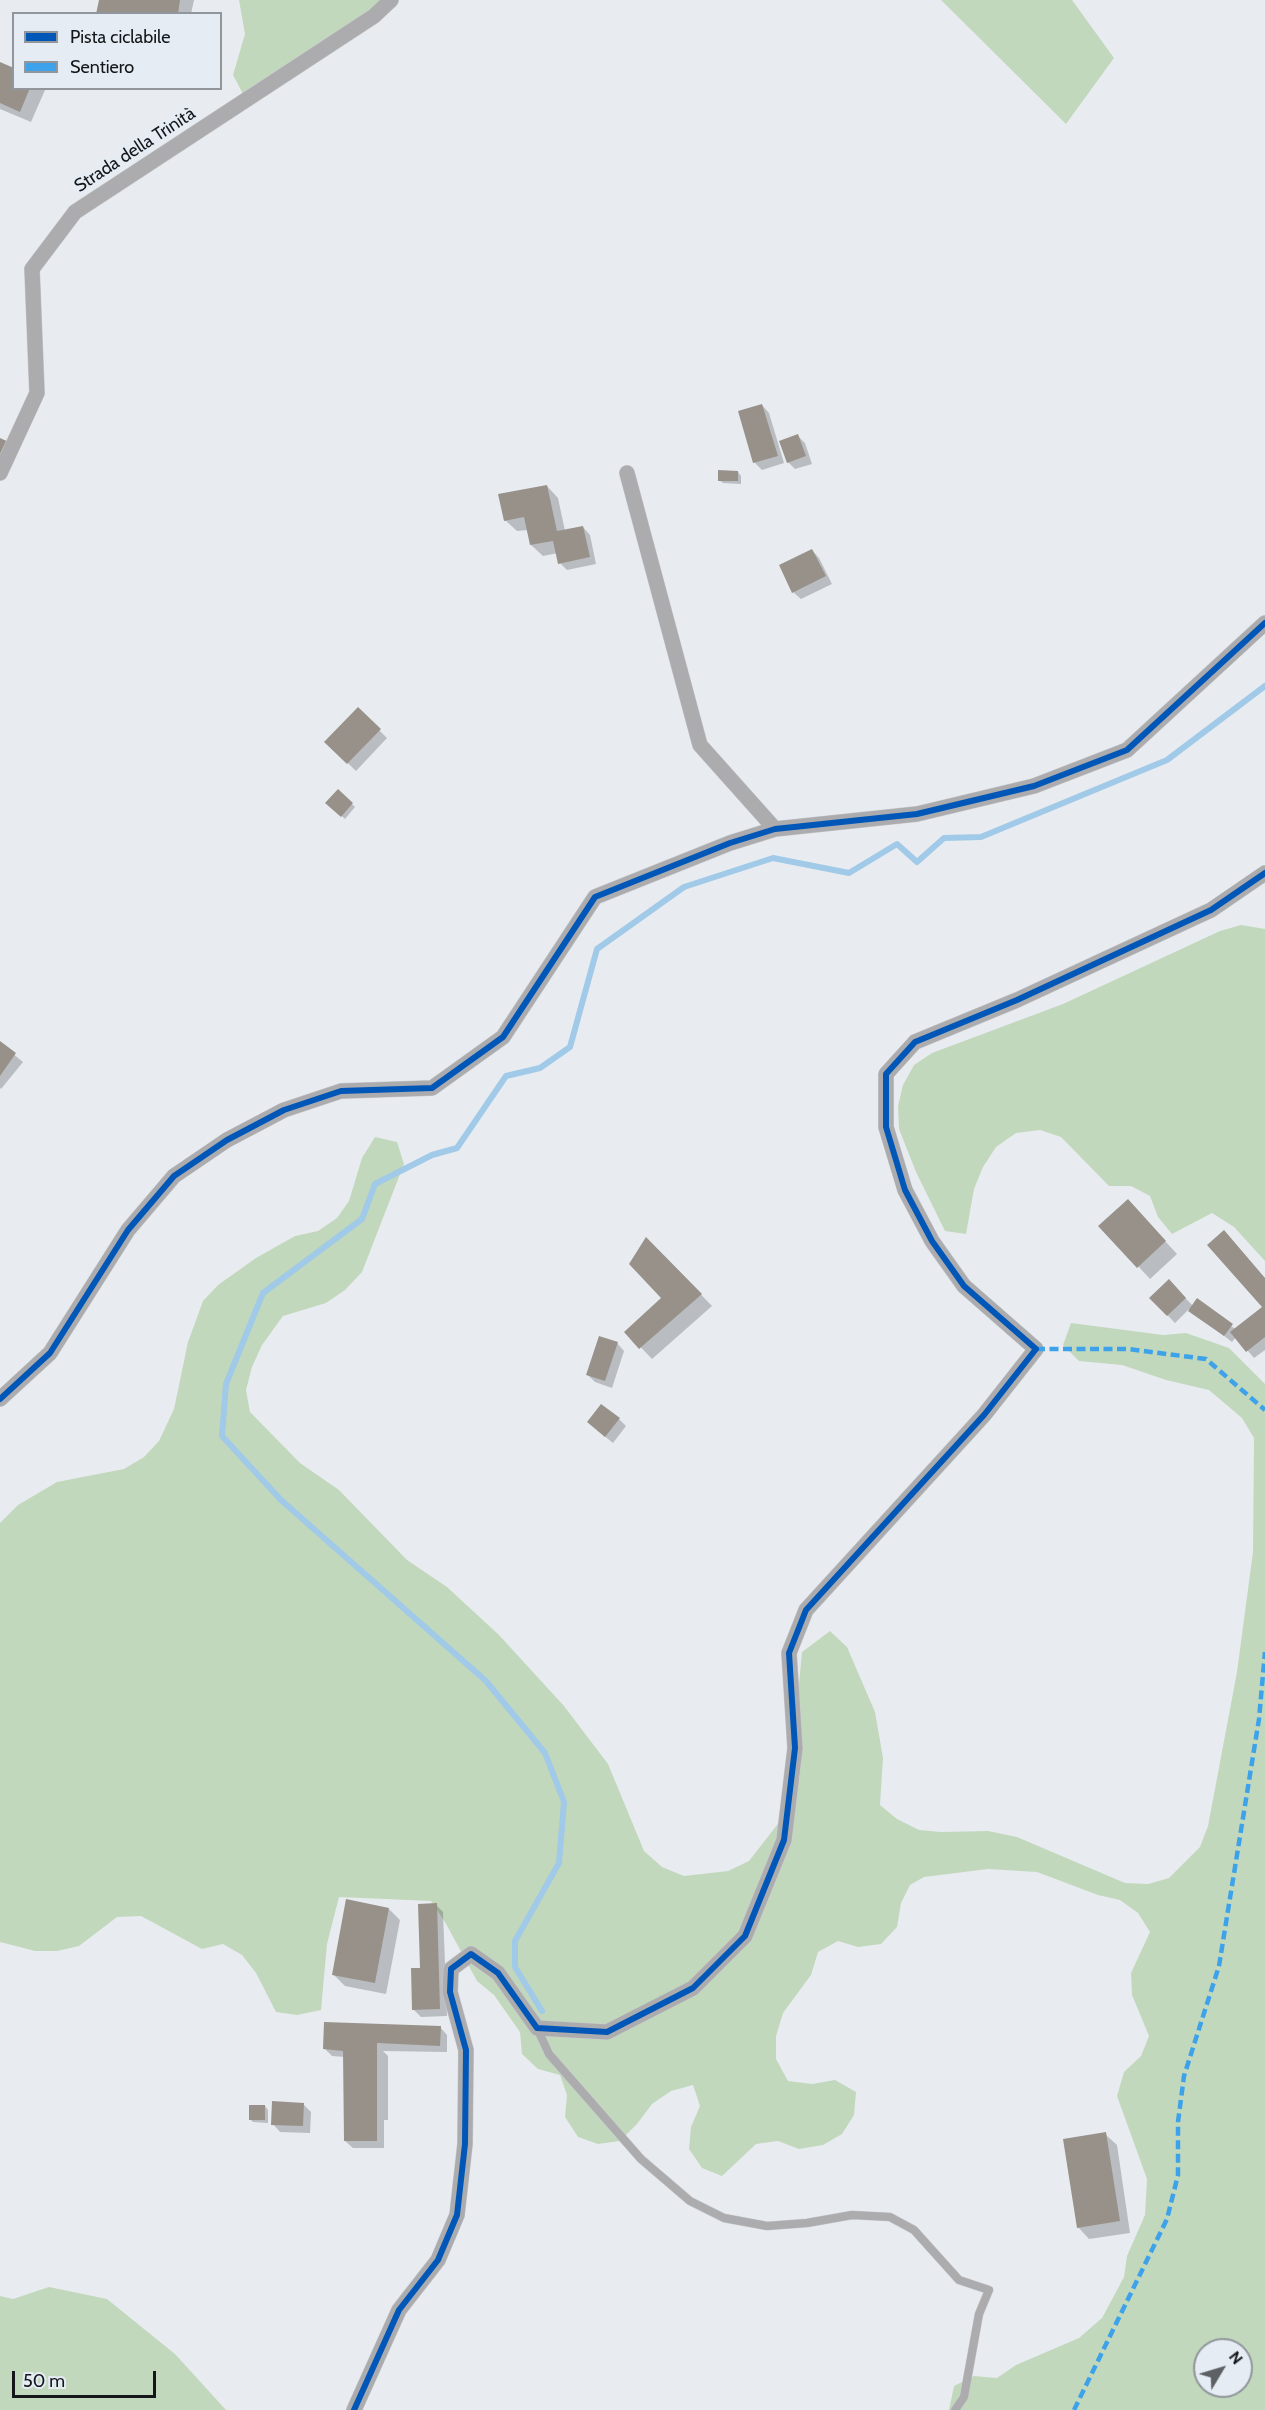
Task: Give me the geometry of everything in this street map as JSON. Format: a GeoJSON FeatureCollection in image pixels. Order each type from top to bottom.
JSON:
{"type":"FeatureCollection","features":[{"type":"Feature","properties":{"kind":"street","name":"Strada della Trinità"},"geometry":{"type":"LineString","coordinates":[[0,473],[37,393],[32,269],[75,212],[374,16],[391,0]]}},
{"type":"Feature","properties":{"kind":"street"},"geometry":{"type":"LineString","coordinates":[[627,473],[700,745],[775,829]]}},
{"type":"Feature","properties":{"kind":"street"},"geometry":{"type":"LineString","coordinates":[[0,1399],[50,1353],[128,1230],[174,1176],[227,1140],[284,1110],[341,1091],[432,1088],[503,1037],[595,897],[729,843],[775,829],[917,813],[1034,786],[1127,750],[1265,623]]}},
{"type":"Feature","properties":{"kind":"street"},"geometry":{"type":"LineString","coordinates":[[354,2410],[399,2310],[438,2260],[457,2215],[465,2144],[466,2050],[450,1992],[451,1969],[471,1953],[498,1973],[537,2028],[607,2032],[693,1988],[745,1936],[784,1840],[795,1748],[789,1653],[806,1610],[984,1415],[1036,1349],[964,1286],[932,1241],[905,1190],[886,1127],[886,1074],[915,1042],[1017,1000],[1211,910],[1265,873]]}},
{"type":"Feature","properties":{"kind":"lane"},"geometry":{"type":"LineString","coordinates":[[537,2028],[549,2054],[634,2151],[690,2201],[724,2218],[767,2226],[852,2215],[890,2217],[914,2230],[959,2280],[989,2290],[979,2314],[964,2397],[955,2410]]}},
{"type":"Feature","properties":{"kind":"green space"},"geometry":{"type":"Polygon","coordinates":[[[239,0],[396,0],[243,94],[233,75],[245,34],[239,0]]]}},
{"type":"Feature","properties":{"kind":"green space"},"geometry":{"type":"Polygon","coordinates":[[[941,0],[1072,0],[1114,58],[1066,124],[941,0]]]}},
{"type":"Feature","properties":{"kind":"green space"},"geometry":{"type":"Polygon","coordinates":[[[1241,925],[1265,929],[1265,1261],[1234,1227],[1212,1213],[1172,1234],[1158,1217],[1150,1196],[1131,1186],[1109,1186],[1061,1137],[1040,1130],[1016,1133],[996,1147],[983,1167],[974,1189],[966,1234],[945,1231],[916,1172],[899,1129],[898,1106],[903,1085],[914,1065],[932,1053],[1063,1004],[1220,931],[1241,925]]]}},
{"type":"Feature","properties":{"kind":"green space"},"geometry":{"type":"Polygon","coordinates":[[[375,1137],[397,1142],[404,1164],[362,1272],[345,1290],[326,1303],[283,1316],[262,1345],[252,1367],[246,1390],[250,1412],[300,1463],[339,1490],[407,1560],[447,1587],[499,1635],[564,1706],[608,1764],[644,1851],[662,1867],[684,1876],[728,1871],[749,1861],[777,1825],[800,1775],[798,1694],[802,1652],[830,1631],[847,1647],[875,1712],[883,1758],[880,1805],[897,1819],[919,1830],[988,1831],[1017,1837],[1125,1883],[1148,1884],[1169,1878],[1200,1847],[1208,1826],[1237,1672],[1253,1552],[1254,1438],[1242,1418],[1209,1390],[1166,1380],[1122,1365],[1079,1361],[1063,1345],[1071,1323],[1163,1335],[1186,1333],[1229,1348],[1265,1384],[1265,2410],[949,2410],[954,2386],[974,2376],[997,2378],[1016,2365],[1079,2338],[1102,2318],[1124,2277],[1127,2256],[1145,2215],[1147,2179],[1117,2096],[1124,2072],[1141,2056],[1149,2036],[1132,1995],[1131,1973],[1150,1932],[1138,1913],[1120,1900],[1098,1895],[1037,1872],[988,1869],[924,1877],[910,1885],[901,1903],[897,1927],[881,1944],[858,1947],[838,1941],[818,1952],[811,1975],[783,2013],[776,2036],[776,2059],[788,2081],[812,2084],[835,2080],[856,2092],[854,2115],[842,2134],[823,2145],[799,2149],[778,2141],[756,2144],[722,2176],[702,2168],[689,2149],[691,2127],[700,2106],[693,2085],[671,2091],[652,2104],[620,2141],[598,2144],[578,2137],[565,2117],[567,2095],[560,2075],[538,2069],[522,2054],[520,2032],[494,1995],[477,1981],[431,1901],[339,1897],[327,1944],[321,2010],[297,2015],[276,2012],[256,1973],[242,1955],[223,1944],[202,1949],[141,1916],[117,1917],[79,1946],[57,1951],[35,1951],[0,1942],[0,1523],[18,1505],[57,1482],[124,1469],[144,1457],[159,1441],[174,1409],[188,1342],[203,1301],[218,1285],[256,1258],[295,1236],[318,1231],[337,1218],[349,1201],[362,1158],[375,1137]]]}},
{"type":"Feature","properties":{"kind":"green space"},"geometry":{"type":"Polygon","coordinates":[[[49,2287],[107,2299],[175,2354],[226,2410],[0,2410],[0,2296],[13,2299],[49,2287]]]}},
{"type":"Feature","properties":{"kind":"building"},"geometry":{"type":"Polygon","coordinates":[[[99,0],[180,0],[178,12],[96,12],[99,0]]]}},
{"type":"Feature","properties":{"kind":"building"},"geometry":{"type":"Polygon","coordinates":[[[0,62],[12,67],[12,90],[29,90],[20,112],[0,103],[0,62]]]}},
{"type":"Feature","properties":{"kind":"building"},"geometry":{"type":"Polygon","coordinates":[[[762,404],[778,456],[753,463],[738,411],[762,404]]]}},
{"type":"Feature","properties":{"kind":"building"},"geometry":{"type":"Polygon","coordinates":[[[798,434],[806,456],[787,463],[779,441],[798,434]]]}},
{"type":"Feature","properties":{"kind":"building"},"geometry":{"type":"Polygon","coordinates":[[[0,438],[11,443],[0,463],[0,438]]]}},
{"type":"Feature","properties":{"kind":"building"},"geometry":{"type":"Polygon","coordinates":[[[718,470],[738,471],[738,481],[718,481],[718,470]]]}},
{"type":"Feature","properties":{"kind":"building"},"geometry":{"type":"Polygon","coordinates":[[[547,485],[557,531],[583,526],[590,557],[558,564],[553,541],[530,545],[524,517],[504,521],[498,494],[547,485]]]}},
{"type":"Feature","properties":{"kind":"building"},"geometry":{"type":"Polygon","coordinates":[[[812,549],[826,576],[792,593],[779,565],[812,549]]]}},
{"type":"Feature","properties":{"kind":"building"},"geometry":{"type":"Polygon","coordinates":[[[358,707],[381,729],[347,764],[324,742],[358,707]]]}},
{"type":"Feature","properties":{"kind":"building"},"geometry":{"type":"Polygon","coordinates":[[[338,789],[353,803],[341,817],[325,803],[338,789]]]}},
{"type":"Feature","properties":{"kind":"building"},"geometry":{"type":"Polygon","coordinates":[[[0,1041],[16,1053],[0,1076],[0,1041]]]}},
{"type":"Feature","properties":{"kind":"building"},"geometry":{"type":"Polygon","coordinates":[[[1128,1199],[1166,1241],[1137,1268],[1098,1226],[1128,1199]]]}},
{"type":"Feature","properties":{"kind":"building"},"geometry":{"type":"Polygon","coordinates":[[[1224,1230],[1265,1278],[1265,1337],[1246,1352],[1230,1332],[1262,1307],[1207,1245],[1224,1230]]]}},
{"type":"Feature","properties":{"kind":"building"},"geometry":{"type":"Polygon","coordinates":[[[646,1237],[702,1294],[639,1349],[624,1332],[661,1298],[629,1264],[646,1237]]]}},
{"type":"Feature","properties":{"kind":"building"},"geometry":{"type":"Polygon","coordinates":[[[1169,1279],[1186,1298],[1167,1316],[1149,1298],[1169,1279]]]}},
{"type":"Feature","properties":{"kind":"building"},"geometry":{"type":"Polygon","coordinates":[[[1197,1298],[1233,1324],[1224,1336],[1188,1311],[1197,1298]]]}},
{"type":"Feature","properties":{"kind":"building"},"geometry":{"type":"Polygon","coordinates":[[[599,1336],[618,1342],[605,1381],[586,1375],[599,1336]]]}},
{"type":"Feature","properties":{"kind":"building"},"geometry":{"type":"Polygon","coordinates":[[[601,1404],[620,1418],[605,1437],[587,1422],[601,1404]]]}},
{"type":"Feature","properties":{"kind":"building"},"geometry":{"type":"Polygon","coordinates":[[[346,1899],[389,1908],[375,1983],[332,1975],[346,1899]]]}},
{"type":"Feature","properties":{"kind":"building"},"geometry":{"type":"Polygon","coordinates":[[[437,1903],[440,2009],[412,2010],[411,1968],[420,1968],[418,1904],[437,1903]]]}},
{"type":"Feature","properties":{"kind":"building"},"geometry":{"type":"Polygon","coordinates":[[[324,2022],[441,2026],[440,2046],[377,2043],[377,2141],[344,2141],[343,2051],[323,2049],[324,2022]]]}},
{"type":"Feature","properties":{"kind":"building"},"geometry":{"type":"Polygon","coordinates":[[[272,2101],[304,2103],[303,2126],[271,2125],[272,2101]]]}},
{"type":"Feature","properties":{"kind":"building"},"geometry":{"type":"Polygon","coordinates":[[[249,2105],[265,2105],[265,2120],[249,2120],[249,2105]]]}},
{"type":"Feature","properties":{"kind":"building"},"geometry":{"type":"Polygon","coordinates":[[[1106,2132],[1120,2221],[1077,2228],[1063,2139],[1106,2132]]]}},
{"type":"Feature","properties":{"kind":"waterway"},"geometry":{"type":"LineString","coordinates":[[542,2011],[515,1967],[515,1941],[559,1863],[564,1802],[545,1753],[486,1681],[281,1500],[222,1436],[226,1384],[263,1293],[362,1219],[375,1184],[432,1155],[457,1148],[506,1076],[540,1068],[570,1047],[597,949],[684,887],[773,858],[849,873],[897,844],[917,862],[944,838],[981,837],[1167,760],[1265,686]]}},
{"type":"Feature","properties":{"kind":"marked path"},"geometry":{"type":"LineString","coordinates":[[1036,1349],[1128,1349],[1206,1359],[1265,1410]]}},
{"type":"Feature","properties":{"kind":"marked path"},"geometry":{"type":"LineString","coordinates":[[1074,2410],[1167,2219],[1178,2175],[1178,2122],[1184,2076],[1219,1966],[1259,1719],[1265,1652]]}},
{"type":"Feature","properties":{"kind":"cycle path"},"geometry":{"type":"LineString","coordinates":[[0,1399],[50,1353],[128,1230],[174,1176],[227,1140],[284,1110],[341,1091],[432,1088],[503,1037],[595,897],[730,843],[775,829],[917,814],[1034,786],[1127,750],[1265,623]]}},
{"type":"Feature","properties":{"kind":"cycle path"},"geometry":{"type":"LineString","coordinates":[[354,2410],[399,2310],[438,2260],[457,2215],[465,2144],[466,2050],[450,1992],[451,1969],[471,1954],[498,1973],[537,2028],[607,2032],[693,1988],[745,1936],[784,1840],[795,1748],[789,1653],[806,1610],[984,1415],[1036,1349],[964,1286],[932,1241],[905,1190],[886,1127],[886,1074],[915,1042],[1017,1000],[1211,910],[1265,873]]}}]}
